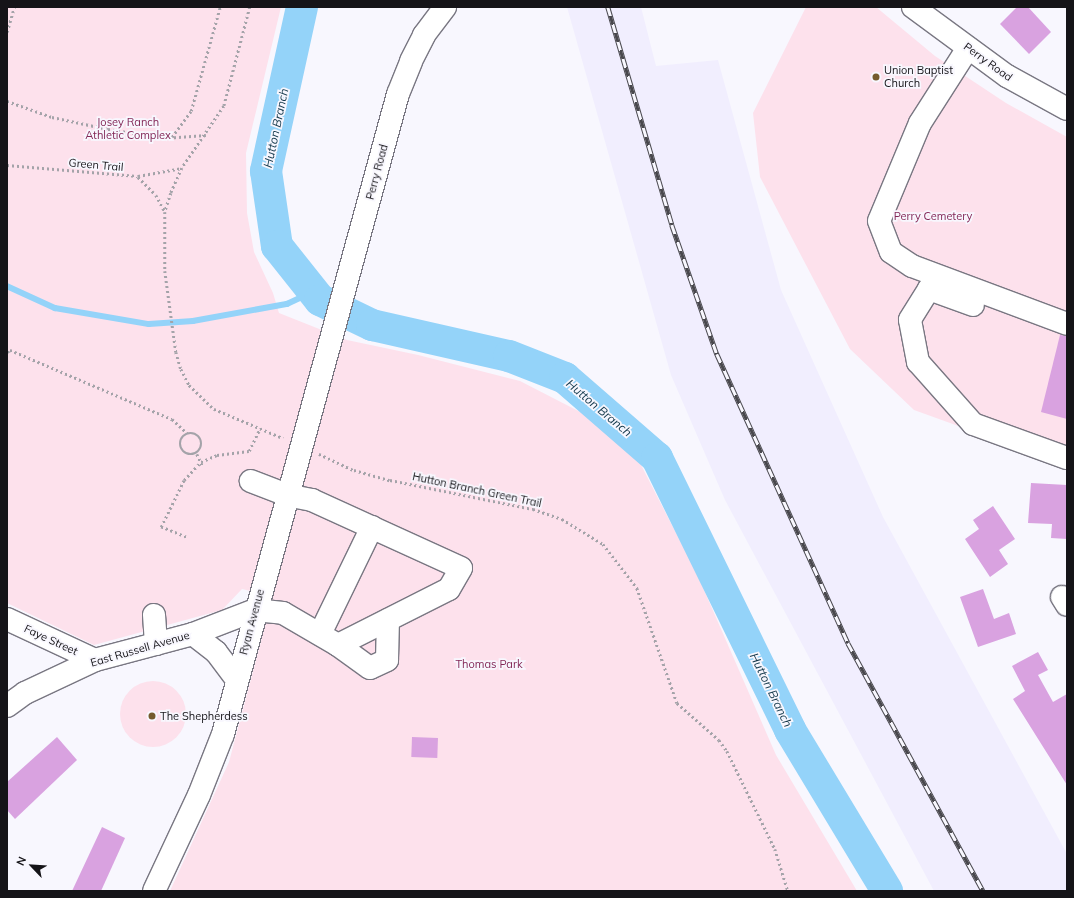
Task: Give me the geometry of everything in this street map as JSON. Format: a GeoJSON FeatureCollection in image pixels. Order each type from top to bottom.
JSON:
{"type":"FeatureCollection","features":[{"type":"Feature","properties":{"kind":"street","name":"Perry Road"},"geometry":{"type":"LineString","coordinates":[[330,345],[398,94],[410,61],[424,35],[445,7]]}},
{"type":"Feature","properties":{"kind":"street","name":"Perry Road"},"geometry":{"type":"LineString","coordinates":[[913,7],[1007,76],[1067,109]]}},
{"type":"Feature","properties":{"kind":"street"},"geometry":{"type":"LineString","coordinates":[[968,48],[920,123],[879,221],[891,252],[912,266],[1067,324]]}},
{"type":"Feature","properties":{"kind":"street"},"geometry":{"type":"LineString","coordinates":[[1067,337],[929,289],[910,320],[918,362],[973,424],[1067,458]]}},
{"type":"Feature","properties":{"kind":"street","name":"Ryan Avenue"},"geometry":{"type":"LineString","coordinates":[[154,891],[212,765],[237,680],[300,446],[330,345]]}},
{"type":"Feature","properties":{"kind":"street"},"geometry":{"type":"LineString","coordinates":[[251,481],[287,495],[312,500],[461,568],[449,589],[388,620],[329,640]]}},
{"type":"Feature","properties":{"kind":"street"},"geometry":{"type":"LineString","coordinates":[[329,640],[372,527]]}},
{"type":"Feature","properties":{"kind":"street"},"geometry":{"type":"LineString","coordinates":[[255,610],[283,613],[329,640],[370,668],[387,660],[388,620]]}},
{"type":"Feature","properties":{"kind":"street","name":"East Russell Avenue"},"geometry":{"type":"LineString","coordinates":[[7,706],[25,693],[95,660],[193,634],[255,610]]}},
{"type":"Feature","properties":{"kind":"street"},"geometry":{"type":"LineString","coordinates":[[154,615],[156,644]]}},
{"type":"Feature","properties":{"kind":"street","name":"Faye Street"},"geometry":{"type":"LineString","coordinates":[[7,619],[95,660]]}},
{"type":"Feature","properties":{"kind":"street"},"geometry":{"type":"LineString","coordinates":[[193,634],[216,652],[237,680]]}},
{"type":"Feature","properties":{"kind":"path"},"geometry":{"type":"LineString","coordinates":[[7,32],[14,7]]}},
{"type":"Feature","properties":{"kind":"path"},"geometry":{"type":"LineString","coordinates":[[172,138],[191,111],[220,7]]}},
{"type":"Feature","properties":{"kind":"path"},"geometry":{"type":"LineString","coordinates":[[165,212],[171,193],[182,168],[206,135],[228,95],[250,7]]}},
{"type":"Feature","properties":{"kind":"path"},"geometry":{"type":"LineString","coordinates":[[7,101],[52,117],[108,129],[172,138],[206,135]]}},
{"type":"Feature","properties":{"kind":"path","name":"Green Trail"},"geometry":{"type":"LineString","coordinates":[[7,166],[138,176],[159,174],[182,168]]}},
{"type":"Feature","properties":{"kind":"path"},"geometry":{"type":"LineString","coordinates":[[138,176],[156,195],[165,212]]}},
{"type":"Feature","properties":{"kind":"path","name":"Hutton Branch Green Trail"},"geometry":{"type":"LineString","coordinates":[[165,212],[165,271],[172,329],[181,369],[200,398],[224,414],[260,428],[354,470],[390,480],[534,509],[562,519],[603,544],[637,588],[677,703],[719,740],[727,751],[775,849],[788,891]]}},
{"type":"Feature","properties":{"kind":"path"},"geometry":{"type":"LineString","coordinates":[[7,352],[10,350],[172,419],[187,433],[195,433],[202,441],[201,448],[197,454]]}},
{"type":"Feature","properties":{"kind":"path"},"geometry":{"type":"LineString","coordinates":[[186,537],[161,527],[176,494],[192,469],[201,462],[217,455],[249,451],[260,428]]}},
{"type":"Feature","properties":{"kind":"path"},"geometry":{"type":"LineString","coordinates":[[187,433],[179,441],[180,449],[186,455],[197,454]]}},
{"type":"Feature","properties":{"kind":"path"},"geometry":{"type":"LineString","coordinates":[[197,454],[203,467]]}},
{"type":"Feature","properties":{"kind":"shaded area"},"geometry":{"type":"Polygon","coordinates":[[[567,7],[641,7],[656,66],[718,60],[781,290],[883,517],[1067,854],[1067,891],[934,891],[725,500],[671,375],[567,7]]]}},
{"type":"Feature","properties":{"kind":"green space","name":"Thomas Park"},"geometry":{"type":"Polygon","coordinates":[[[7,7],[281,7],[246,153],[247,213],[254,252],[273,293],[279,313],[347,340],[418,355],[520,381],[588,416],[639,461],[697,574],[776,755],[857,891],[170,891],[229,762],[273,596],[242,589],[222,610],[94,645],[7,603],[7,7]]]}},
{"type":"Feature","properties":{"kind":"green space","name":"Perry Cemetery"},"geometry":{"type":"Polygon","coordinates":[[[806,7],[876,7],[935,56],[1006,103],[1067,137],[1067,465],[914,410],[850,349],[760,177],[753,113],[806,7]]]}},
{"type":"Feature","properties":{"kind":"green space"},"geometry":{"type":"Polygon","coordinates":[[[153,681],[165,684],[176,691],[183,702],[186,714],[183,726],[176,737],[165,744],[153,747],[141,744],[130,737],[123,726],[120,714],[123,702],[130,691],[141,684],[153,681]]]}},
{"type":"Feature","properties":{"kind":"building"},"geometry":{"type":"Polygon","coordinates":[[[1017,7],[1028,7],[1051,32],[1029,54],[1000,24],[1017,7]]]}},
{"type":"Feature","properties":{"kind":"building"},"geometry":{"type":"Polygon","coordinates":[[[1060,335],[1067,336],[1067,419],[1041,412],[1060,335]]]}},
{"type":"Feature","properties":{"kind":"building"},"geometry":{"type":"Polygon","coordinates":[[[1031,483],[1067,485],[1067,539],[1051,538],[1052,524],[1028,523],[1031,483]]]}},
{"type":"Feature","properties":{"kind":"building"},"geometry":{"type":"Polygon","coordinates":[[[993,506],[1015,539],[999,550],[1008,564],[990,577],[965,539],[979,529],[973,520],[993,506]]]}},
{"type":"Feature","properties":{"kind":"building"},"geometry":{"type":"Polygon","coordinates":[[[983,589],[994,619],[1009,613],[1016,634],[978,647],[960,597],[983,589]]]}},
{"type":"Feature","properties":{"kind":"building"},"geometry":{"type":"Polygon","coordinates":[[[1038,652],[1048,670],[1038,675],[1053,702],[1067,694],[1067,785],[1013,699],[1025,691],[1012,666],[1038,652]]]}},
{"type":"Feature","properties":{"kind":"building"},"geometry":{"type":"Polygon","coordinates":[[[57,737],[77,760],[15,819],[7,810],[7,782],[57,737]]]}},
{"type":"Feature","properties":{"kind":"building"},"geometry":{"type":"Polygon","coordinates":[[[412,737],[438,738],[437,758],[411,757],[412,737]]]}},
{"type":"Feature","properties":{"kind":"building"},"geometry":{"type":"Polygon","coordinates":[[[102,827],[125,838],[101,891],[72,891],[102,827]]]}},
{"type":"Feature","properties":{"kind":"waterway","name":"Hutton Branch"},"geometry":{"type":"LineString","coordinates":[[302,7],[266,171],[277,246],[320,300],[372,325],[509,356],[565,378],[657,458],[790,730],[887,891]]}},
{"type":"Feature","properties":{"kind":"waterway"},"geometry":{"type":"LineString","coordinates":[[7,286],[55,308],[149,324],[193,321],[287,304],[313,292]]}},
{"type":"Feature","properties":{"kind":"railway"},"geometry":{"type":"LineString","coordinates":[[608,7],[672,225],[717,354],[848,643],[983,891]]}},
{"type":"Feature","properties":{"kind":"place","name":"Union Baptist Church"},"geometry":{"type":"Point","coordinates":[876,77]}},
{"type":"Feature","properties":{"kind":"place","name":"The Shepherdess"},"geometry":{"type":"Point","coordinates":[152,716]}},
{"type":"Feature","properties":{"kind":"park label","name":"Josey Ranch Athletic Complex"},"geometry":{"type":"Point","coordinates":[128,129]}}]}
